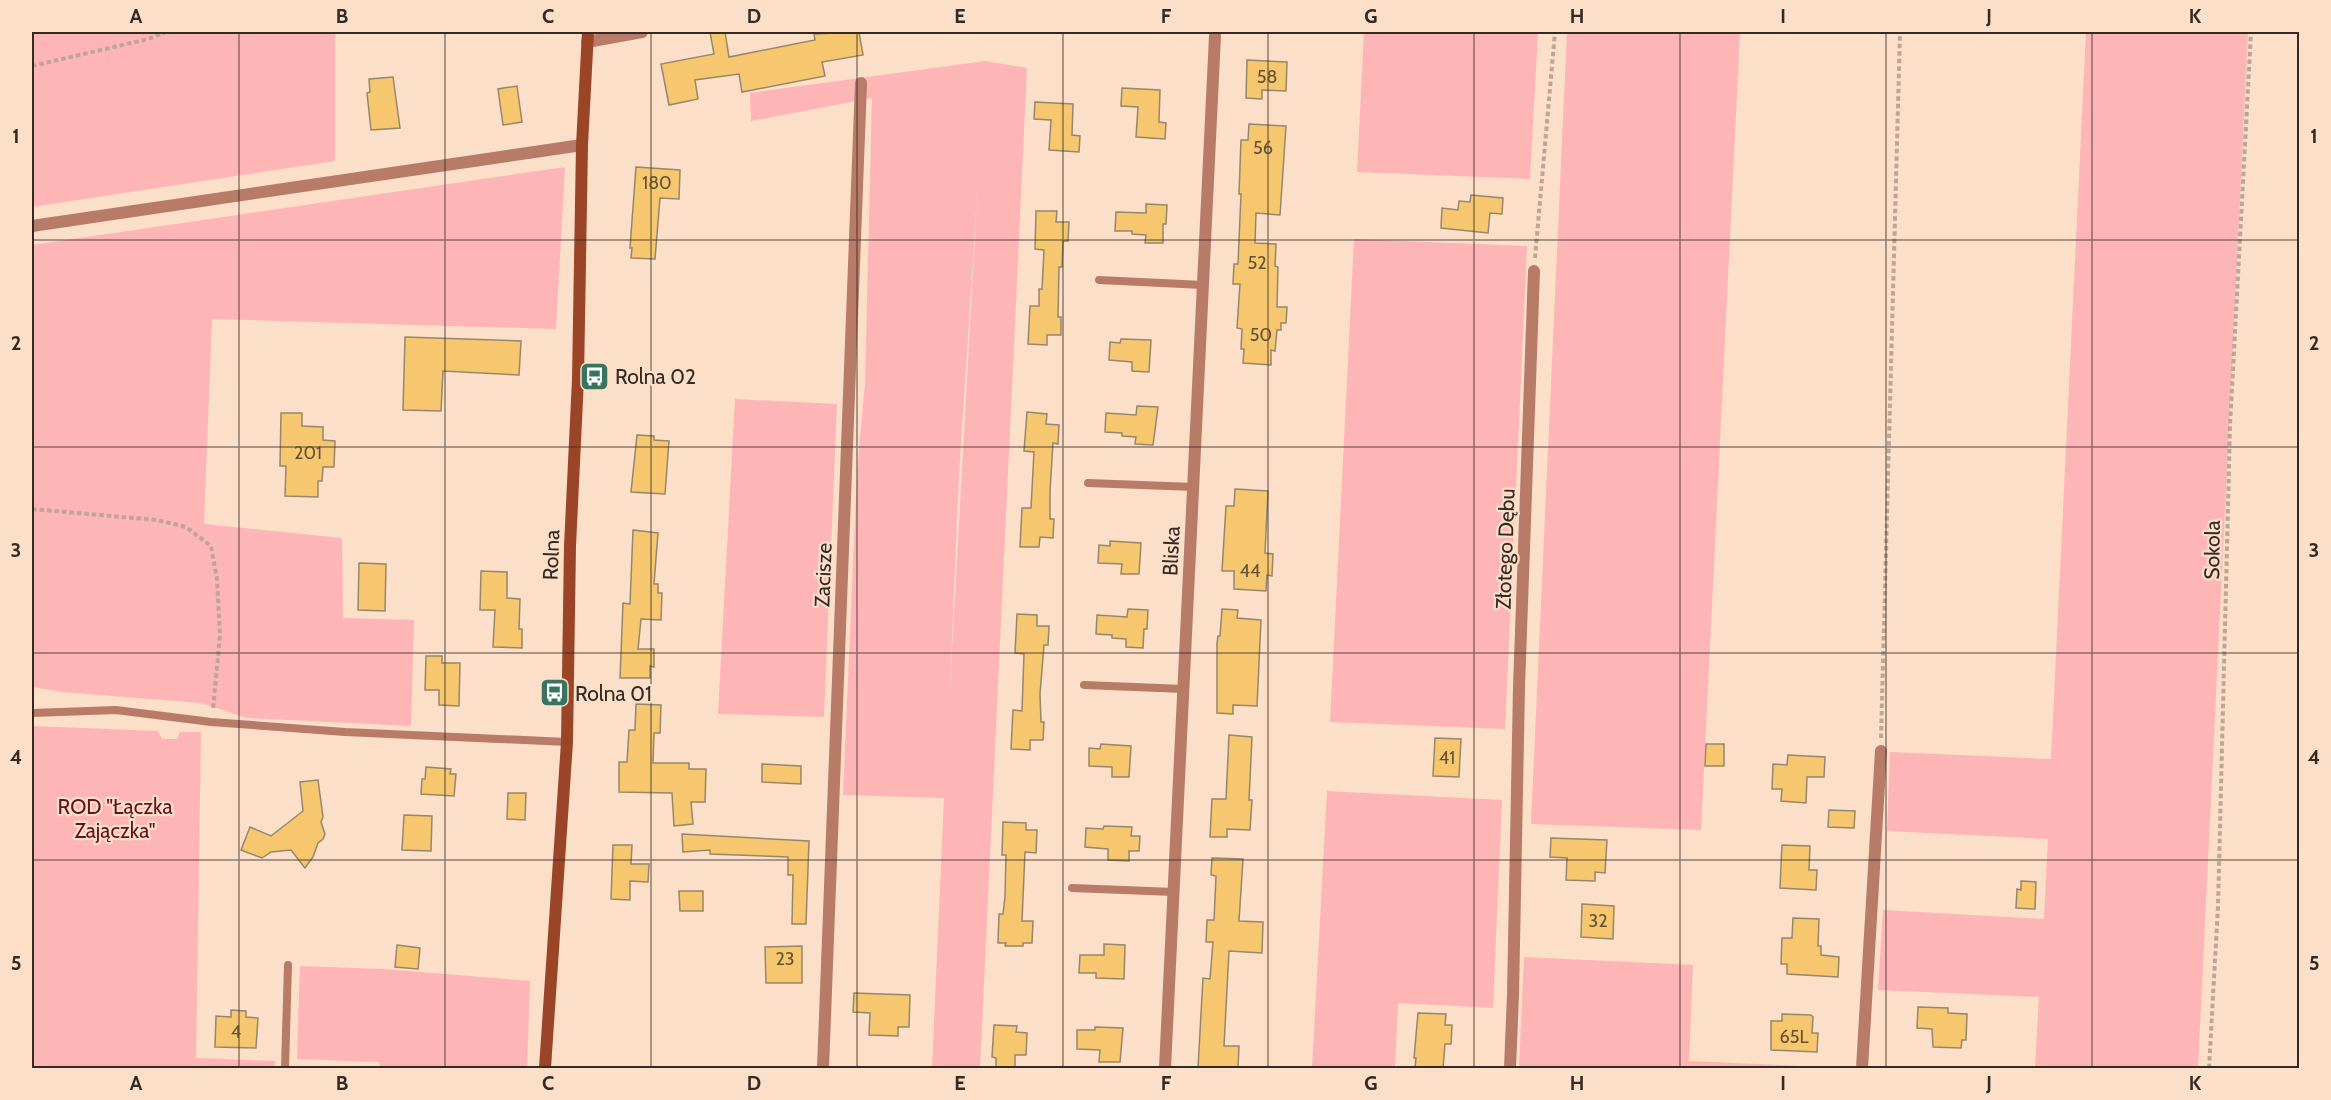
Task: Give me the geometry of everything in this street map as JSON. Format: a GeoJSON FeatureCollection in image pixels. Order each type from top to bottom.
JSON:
{"type":"FeatureCollection","features":[{"type":"Feature","properties":{"kind":"street","name":"Rolna"},"geometry":{"type":"LineString","coordinates":[[545,1068],[567,742],[570,546],[578,367],[582,145],[588,37],[642,32]]}},
{"type":"Feature","properties":{"kind":"street","name":"Bliska"},"geometry":{"type":"LineString","coordinates":[[1165,1068],[1215,36]]}},
{"type":"Feature","properties":{"kind":"street","name":"Zacisze"},"geometry":{"type":"LineString","coordinates":[[823,1068],[861,83]]}},
{"type":"Feature","properties":{"kind":"street"},"geometry":{"type":"LineString","coordinates":[[32,226],[582,145]]}},
{"type":"Feature","properties":{"kind":"street","name":"Złotego Dębu"},"geometry":{"type":"LineString","coordinates":[[1510,1068],[1534,271]]}},
{"type":"Feature","properties":{"kind":"street"},"geometry":{"type":"LineString","coordinates":[[1863,1068],[1881,751]]}},
{"type":"Feature","properties":{"kind":"lane"},"geometry":{"type":"LineString","coordinates":[[1099,280],[1203,285]]}},
{"type":"Feature","properties":{"kind":"lane"},"geometry":{"type":"LineString","coordinates":[[1088,483],[1194,486]]}},
{"type":"Feature","properties":{"kind":"lane"},"geometry":{"type":"LineString","coordinates":[[1084,685],[1184,689]]}},
{"type":"Feature","properties":{"kind":"lane"},"geometry":{"type":"LineString","coordinates":[[32,713],[116,710],[212,722],[345,732],[567,742]]}},
{"type":"Feature","properties":{"kind":"lane"},"geometry":{"type":"LineString","coordinates":[[1072,888],[1174,892]]}},
{"type":"Feature","properties":{"kind":"lane"},"geometry":{"type":"LineString","coordinates":[[285,1068],[288,965]]}},
{"type":"Feature","properties":{"kind":"path"},"geometry":{"type":"LineString","coordinates":[[32,66],[148,39],[166,32]]}},
{"type":"Feature","properties":{"kind":"path"},"geometry":{"type":"LineString","coordinates":[[1534,271],[1555,32]]}},
{"type":"Feature","properties":{"kind":"path"},"geometry":{"type":"LineString","coordinates":[[1881,751],[1900,32]]}},
{"type":"Feature","properties":{"kind":"path","name":"Sokola"},"geometry":{"type":"LineString","coordinates":[[2209,1068],[2218,907],[2230,426],[2251,32]]}},
{"type":"Feature","properties":{"kind":"path"},"geometry":{"type":"LineString","coordinates":[[32,509],[157,520],[186,527],[211,546],[217,579],[220,635],[212,722]]}},
{"type":"Feature","properties":{"kind":"green space"},"geometry":{"type":"Polygon","coordinates":[[[32,32],[335,32],[335,161],[32,207],[32,32]]]}},
{"type":"Feature","properties":{"kind":"green space"},"geometry":{"type":"Polygon","coordinates":[[[1364,32],[1538,32],[1530,179],[1357,172],[1364,32]]]}},
{"type":"Feature","properties":{"kind":"green space"},"geometry":{"type":"Polygon","coordinates":[[[1567,32],[1740,32],[1701,830],[1531,824],[1567,32]]]}},
{"type":"Feature","properties":{"kind":"green space"},"geometry":{"type":"Polygon","coordinates":[[[2086,32],[2248,32],[2198,1068],[2035,1068],[2039,997],[1878,990],[1883,910],[2044,919],[2048,839],[1887,831],[1890,752],[2051,759],[2086,32]]]}},
{"type":"Feature","properties":{"kind":"green space"},"geometry":{"type":"Polygon","coordinates":[[[985,61],[1027,68],[980,1068],[932,1068],[944,798],[843,795],[857,471],[865,384],[872,98],[751,121],[750,93],[985,61]],[[978,180],[959,475],[949,701],[978,180]]]}},
{"type":"Feature","properties":{"kind":"green space"},"geometry":{"type":"Polygon","coordinates":[[[565,167],[556,329],[212,319],[204,524],[342,538],[343,618],[414,620],[411,726],[247,718],[201,703],[62,692],[32,687],[32,245],[565,167]]]}},
{"type":"Feature","properties":{"kind":"green space"},"geometry":{"type":"Polygon","coordinates":[[[1354,239],[1527,246],[1505,729],[1330,722],[1354,239]]]}},
{"type":"Feature","properties":{"kind":"green space"},"geometry":{"type":"Polygon","coordinates":[[[735,399],[837,404],[824,717],[718,714],[735,399]]]}},
{"type":"Feature","properties":{"kind":"green space","name":"ROD \"Łączka Zajączka\""},"geometry":{"type":"Polygon","coordinates":[[[32,726],[158,731],[162,739],[177,739],[180,732],[201,732],[196,1058],[275,1061],[275,1068],[32,1068],[32,726]]]}},
{"type":"Feature","properties":{"kind":"green space"},"geometry":{"type":"Polygon","coordinates":[[[1327,791],[1502,800],[1493,1008],[1398,1003],[1395,1068],[1312,1068],[1327,791]]]}},
{"type":"Feature","properties":{"kind":"green space"},"geometry":{"type":"Polygon","coordinates":[[[1524,957],[1693,965],[1689,1061],[1847,1068],[1519,1068],[1524,957]]]}},
{"type":"Feature","properties":{"kind":"green space"},"geometry":{"type":"Polygon","coordinates":[[[300,966],[383,969],[530,981],[527,1068],[380,1068],[379,1062],[297,1059],[300,966]]]}},
{"type":"Feature","properties":{"kind":"building"},"geometry":{"type":"Polygon","coordinates":[[[710,32],[725,32],[729,57],[815,40],[814,34],[859,32],[863,55],[822,62],[825,76],[742,92],[739,74],[695,80],[698,99],[669,105],[661,64],[714,54],[710,32]]]}},
{"type":"Feature","properties":{"kind":"building"},"geometry":{"type":"Polygon","coordinates":[[[1247,60],[1287,62],[1286,91],[1262,90],[1262,99],[1246,98],[1247,60]]]}},
{"type":"Feature","properties":{"kind":"building"},"geometry":{"type":"Polygon","coordinates":[[[393,77],[400,128],[371,130],[367,93],[370,92],[369,79],[393,77]]]}},
{"type":"Feature","properties":{"kind":"building"},"geometry":{"type":"Polygon","coordinates":[[[517,86],[522,122],[503,125],[498,89],[517,86]]]}},
{"type":"Feature","properties":{"kind":"building"},"geometry":{"type":"Polygon","coordinates":[[[1122,88],[1160,90],[1159,122],[1166,123],[1165,139],[1136,137],[1138,107],[1121,106],[1122,88]]]}},
{"type":"Feature","properties":{"kind":"building"},"geometry":{"type":"Polygon","coordinates":[[[1035,102],[1073,104],[1072,135],[1080,136],[1079,152],[1049,150],[1051,120],[1034,119],[1035,102]]]}},
{"type":"Feature","properties":{"kind":"building"},"geometry":{"type":"Polygon","coordinates":[[[1249,124],[1286,126],[1280,215],[1256,213],[1255,243],[1276,244],[1277,307],[1287,307],[1286,323],[1281,323],[1281,330],[1277,330],[1275,351],[1271,350],[1271,365],[1243,363],[1242,329],[1237,328],[1240,284],[1233,284],[1234,264],[1238,264],[1241,140],[1248,140],[1249,124]]]}},
{"type":"Feature","properties":{"kind":"building"},"geometry":{"type":"Polygon","coordinates":[[[636,167],[680,170],[679,199],[660,198],[655,259],[631,258],[636,167]]]}},
{"type":"Feature","properties":{"kind":"building"},"geometry":{"type":"Polygon","coordinates":[[[1471,195],[1503,198],[1502,214],[1490,213],[1488,233],[1441,228],[1442,208],[1458,210],[1459,201],[1470,202],[1471,195]]]}},
{"type":"Feature","properties":{"kind":"building"},"geometry":{"type":"Polygon","coordinates":[[[1146,204],[1167,205],[1166,224],[1163,224],[1163,243],[1145,243],[1146,235],[1132,234],[1132,231],[1115,231],[1116,212],[1146,213],[1146,204]]]}},
{"type":"Feature","properties":{"kind":"building"},"geometry":{"type":"Polygon","coordinates":[[[1036,211],[1057,211],[1056,222],[1069,222],[1068,241],[1063,241],[1062,267],[1059,267],[1058,317],[1061,317],[1061,335],[1047,335],[1047,345],[1028,344],[1030,306],[1039,306],[1039,289],[1042,289],[1044,250],[1035,249],[1036,211]]]}},
{"type":"Feature","properties":{"kind":"building"},"geometry":{"type":"Polygon","coordinates":[[[405,337],[521,341],[519,375],[443,371],[441,411],[403,410],[405,337]]]}},
{"type":"Feature","properties":{"kind":"building"},"geometry":{"type":"Polygon","coordinates":[[[1121,339],[1151,340],[1149,372],[1132,371],[1132,362],[1109,360],[1110,342],[1120,343],[1121,339]]]}},
{"type":"Feature","properties":{"kind":"building"},"geometry":{"type":"Polygon","coordinates":[[[1137,406],[1158,407],[1153,445],[1135,444],[1136,437],[1105,432],[1106,413],[1136,415],[1137,406]]]}},
{"type":"Feature","properties":{"kind":"building"},"geometry":{"type":"Polygon","coordinates":[[[1027,412],[1047,414],[1046,424],[1059,425],[1058,444],[1053,443],[1050,491],[1050,519],[1054,519],[1053,538],[1040,537],[1039,547],[1020,547],[1022,508],[1031,508],[1034,452],[1024,451],[1027,412]]]}},
{"type":"Feature","properties":{"kind":"building"},"geometry":{"type":"Polygon","coordinates":[[[281,413],[302,413],[302,426],[323,427],[323,440],[335,441],[334,467],[323,467],[322,481],[318,481],[318,497],[285,496],[286,466],[280,466],[281,413]]]}},
{"type":"Feature","properties":{"kind":"building"},"geometry":{"type":"Polygon","coordinates":[[[637,435],[654,436],[654,440],[669,441],[665,494],[631,492],[637,435]]]}},
{"type":"Feature","properties":{"kind":"building"},"geometry":{"type":"Polygon","coordinates":[[[1235,489],[1268,491],[1265,553],[1273,554],[1272,576],[1267,575],[1266,591],[1234,589],[1234,571],[1222,571],[1226,506],[1234,506],[1235,489]]]}},
{"type":"Feature","properties":{"kind":"building"},"geometry":{"type":"Polygon","coordinates":[[[633,530],[658,533],[654,584],[658,584],[658,593],[662,593],[661,620],[641,619],[638,649],[654,649],[654,667],[650,666],[650,678],[620,678],[623,603],[630,604],[633,530]]]}},
{"type":"Feature","properties":{"kind":"building"},"geometry":{"type":"Polygon","coordinates":[[[1110,541],[1141,543],[1139,574],[1121,574],[1122,564],[1098,563],[1099,545],[1110,546],[1110,541]]]}},
{"type":"Feature","properties":{"kind":"building"},"geometry":{"type":"Polygon","coordinates":[[[359,563],[386,564],[385,611],[358,610],[359,563]]]}},
{"type":"Feature","properties":{"kind":"building"},"geometry":{"type":"Polygon","coordinates":[[[481,571],[507,572],[507,598],[520,599],[519,629],[522,629],[522,648],[493,647],[495,610],[480,610],[481,571]]]}},
{"type":"Feature","properties":{"kind":"building"},"geometry":{"type":"Polygon","coordinates":[[[1128,609],[1148,610],[1143,648],[1126,647],[1126,639],[1096,634],[1097,615],[1127,617],[1128,609]]]}},
{"type":"Feature","properties":{"kind":"building"},"geometry":{"type":"Polygon","coordinates":[[[1222,609],[1238,610],[1237,618],[1261,620],[1257,706],[1233,705],[1233,714],[1217,713],[1217,643],[1218,636],[1220,636],[1222,609]]]}},
{"type":"Feature","properties":{"kind":"building"},"geometry":{"type":"Polygon","coordinates":[[[1017,614],[1037,615],[1037,626],[1049,626],[1048,645],[1044,645],[1040,694],[1041,722],[1044,722],[1043,740],[1030,740],[1030,750],[1011,749],[1013,710],[1022,711],[1024,654],[1015,653],[1017,614]]]}},
{"type":"Feature","properties":{"kind":"building"},"geometry":{"type":"Polygon","coordinates":[[[426,656],[442,656],[442,663],[460,663],[459,706],[439,705],[439,690],[425,690],[426,656]]]}},
{"type":"Feature","properties":{"kind":"building"},"geometry":{"type":"Polygon","coordinates":[[[636,704],[661,705],[660,733],[654,733],[653,763],[689,763],[689,769],[706,769],[705,802],[691,802],[693,824],[674,826],[672,793],[619,792],[619,762],[627,762],[629,730],[635,730],[636,704]]]}},
{"type":"Feature","properties":{"kind":"building"},"geometry":{"type":"Polygon","coordinates":[[[1229,735],[1252,737],[1250,830],[1227,829],[1227,837],[1210,837],[1212,799],[1226,799],[1229,735]]]}},
{"type":"Feature","properties":{"kind":"building"},"geometry":{"type":"Polygon","coordinates":[[[1435,738],[1461,739],[1459,777],[1433,776],[1435,738]]]}},
{"type":"Feature","properties":{"kind":"building"},"geometry":{"type":"Polygon","coordinates":[[[1101,744],[1131,746],[1129,777],[1112,777],[1112,767],[1089,766],[1089,748],[1100,749],[1101,744]]]}},
{"type":"Feature","properties":{"kind":"building"},"geometry":{"type":"Polygon","coordinates":[[[1706,744],[1724,744],[1724,766],[1705,766],[1706,744]]]}},
{"type":"Feature","properties":{"kind":"building"},"geometry":{"type":"Polygon","coordinates":[[[1788,755],[1825,757],[1824,777],[1807,777],[1806,803],[1781,801],[1782,789],[1772,789],[1773,764],[1787,765],[1788,755]]]}},
{"type":"Feature","properties":{"kind":"building"},"geometry":{"type":"Polygon","coordinates":[[[762,764],[801,766],[801,784],[762,782],[762,764]]]}},
{"type":"Feature","properties":{"kind":"building"},"geometry":{"type":"Polygon","coordinates":[[[426,767],[451,769],[450,774],[456,774],[454,796],[421,794],[426,767]]]}},
{"type":"Feature","properties":{"kind":"building"},"geometry":{"type":"Polygon","coordinates":[[[318,780],[323,817],[321,822],[325,834],[305,868],[291,850],[271,852],[262,858],[241,850],[250,827],[271,836],[303,811],[300,782],[318,780]]]}},
{"type":"Feature","properties":{"kind":"building"},"geometry":{"type":"Polygon","coordinates":[[[508,793],[526,793],[525,820],[507,819],[508,793]]]}},
{"type":"Feature","properties":{"kind":"building"},"geometry":{"type":"Polygon","coordinates":[[[1829,810],[1855,811],[1854,828],[1828,827],[1829,810]]]}},
{"type":"Feature","properties":{"kind":"building"},"geometry":{"type":"Polygon","coordinates":[[[404,815],[432,816],[431,851],[402,850],[404,815]]]}},
{"type":"Feature","properties":{"kind":"building"},"geometry":{"type":"Polygon","coordinates":[[[1003,822],[1026,823],[1026,830],[1037,830],[1036,853],[1025,852],[1022,921],[1033,921],[1032,943],[1023,943],[1023,946],[1005,946],[1006,943],[998,943],[999,914],[1003,914],[1005,897],[1006,855],[1002,855],[1003,822]]]}},
{"type":"Feature","properties":{"kind":"building"},"geometry":{"type":"Polygon","coordinates":[[[1104,826],[1132,827],[1131,836],[1140,836],[1139,851],[1129,851],[1129,861],[1108,860],[1108,849],[1085,847],[1086,828],[1103,829],[1104,826]]]}},
{"type":"Feature","properties":{"kind":"building"},"geometry":{"type":"Polygon","coordinates":[[[682,834],[809,841],[806,924],[792,924],[793,875],[788,875],[788,857],[710,854],[710,850],[683,852],[682,834]]]}},
{"type":"Feature","properties":{"kind":"building"},"geometry":{"type":"Polygon","coordinates":[[[1551,838],[1607,840],[1605,873],[1595,872],[1595,881],[1566,880],[1567,858],[1550,857],[1551,838]]]}},
{"type":"Feature","properties":{"kind":"building"},"geometry":{"type":"Polygon","coordinates":[[[613,845],[632,845],[631,864],[649,864],[648,882],[630,881],[630,900],[611,899],[613,845]]]}},
{"type":"Feature","properties":{"kind":"building"},"geometry":{"type":"Polygon","coordinates":[[[1782,845],[1810,846],[1809,870],[1817,870],[1816,890],[1780,888],[1782,845]]]}},
{"type":"Feature","properties":{"kind":"building"},"geometry":{"type":"Polygon","coordinates":[[[1212,858],[1243,859],[1239,921],[1263,922],[1262,953],[1229,951],[1224,1046],[1239,1046],[1238,1068],[1198,1068],[1203,978],[1210,979],[1213,942],[1206,942],[1207,920],[1214,920],[1216,876],[1211,875],[1212,858]]]}},
{"type":"Feature","properties":{"kind":"building"},"geometry":{"type":"Polygon","coordinates":[[[2021,881],[2036,882],[2035,909],[2016,908],[2017,889],[2021,890],[2021,881]]]}},
{"type":"Feature","properties":{"kind":"building"},"geometry":{"type":"Polygon","coordinates":[[[679,891],[703,891],[703,911],[680,911],[679,891]]]}},
{"type":"Feature","properties":{"kind":"building"},"geometry":{"type":"Polygon","coordinates":[[[1582,904],[1614,906],[1613,939],[1581,937],[1582,904]]]}},
{"type":"Feature","properties":{"kind":"building"},"geometry":{"type":"Polygon","coordinates":[[[1793,918],[1819,919],[1818,946],[1821,946],[1821,955],[1839,957],[1838,977],[1787,974],[1787,964],[1781,964],[1782,938],[1792,938],[1793,918]]]}},
{"type":"Feature","properties":{"kind":"building"},"geometry":{"type":"Polygon","coordinates":[[[1104,944],[1125,945],[1124,979],[1096,978],[1096,973],[1079,973],[1080,955],[1104,955],[1104,944]]]}},
{"type":"Feature","properties":{"kind":"building"},"geometry":{"type":"Polygon","coordinates":[[[397,945],[420,948],[418,969],[395,967],[397,945]]]}},
{"type":"Feature","properties":{"kind":"building"},"geometry":{"type":"Polygon","coordinates":[[[802,946],[802,983],[766,983],[765,947],[802,946]]]}},
{"type":"Feature","properties":{"kind":"building"},"geometry":{"type":"Polygon","coordinates":[[[854,993],[910,995],[909,1027],[898,1027],[898,1036],[869,1035],[870,1013],[853,1012],[854,993]]]}},
{"type":"Feature","properties":{"kind":"building"},"geometry":{"type":"Polygon","coordinates":[[[1918,1007],[1948,1008],[1948,1013],[1967,1014],[1966,1040],[1962,1040],[1961,1048],[1933,1047],[1932,1029],[1917,1028],[1918,1007]]]}},
{"type":"Feature","properties":{"kind":"building"},"geometry":{"type":"Polygon","coordinates":[[[231,1010],[246,1011],[246,1017],[258,1018],[256,1048],[215,1047],[216,1016],[231,1017],[231,1010]]]}},
{"type":"Feature","properties":{"kind":"building"},"geometry":{"type":"Polygon","coordinates":[[[1418,1013],[1446,1014],[1445,1025],[1452,1025],[1451,1044],[1445,1044],[1443,1068],[1415,1068],[1418,1013]]]}},
{"type":"Feature","properties":{"kind":"building"},"geometry":{"type":"Polygon","coordinates":[[[1782,1014],[1813,1017],[1812,1033],[1818,1033],[1817,1052],[1771,1050],[1771,1021],[1782,1021],[1782,1014]]]}},
{"type":"Feature","properties":{"kind":"building"},"geometry":{"type":"Polygon","coordinates":[[[994,1025],[1017,1026],[1016,1032],[1027,1033],[1026,1055],[1015,1055],[1015,1068],[996,1068],[996,1058],[992,1057],[994,1025]]]}},
{"type":"Feature","properties":{"kind":"building"},"geometry":{"type":"Polygon","coordinates":[[[1095,1027],[1123,1028],[1120,1062],[1099,1062],[1100,1050],[1077,1049],[1077,1030],[1095,1030],[1095,1027]]]}},
{"type":"Feature","properties":{"kind":"place","name":"Rolna 02"},"geometry":{"type":"Point","coordinates":[594,376]}},
{"type":"Feature","properties":{"kind":"place","name":"Rolna 01"},"geometry":{"type":"Point","coordinates":[554,693]}}]}
